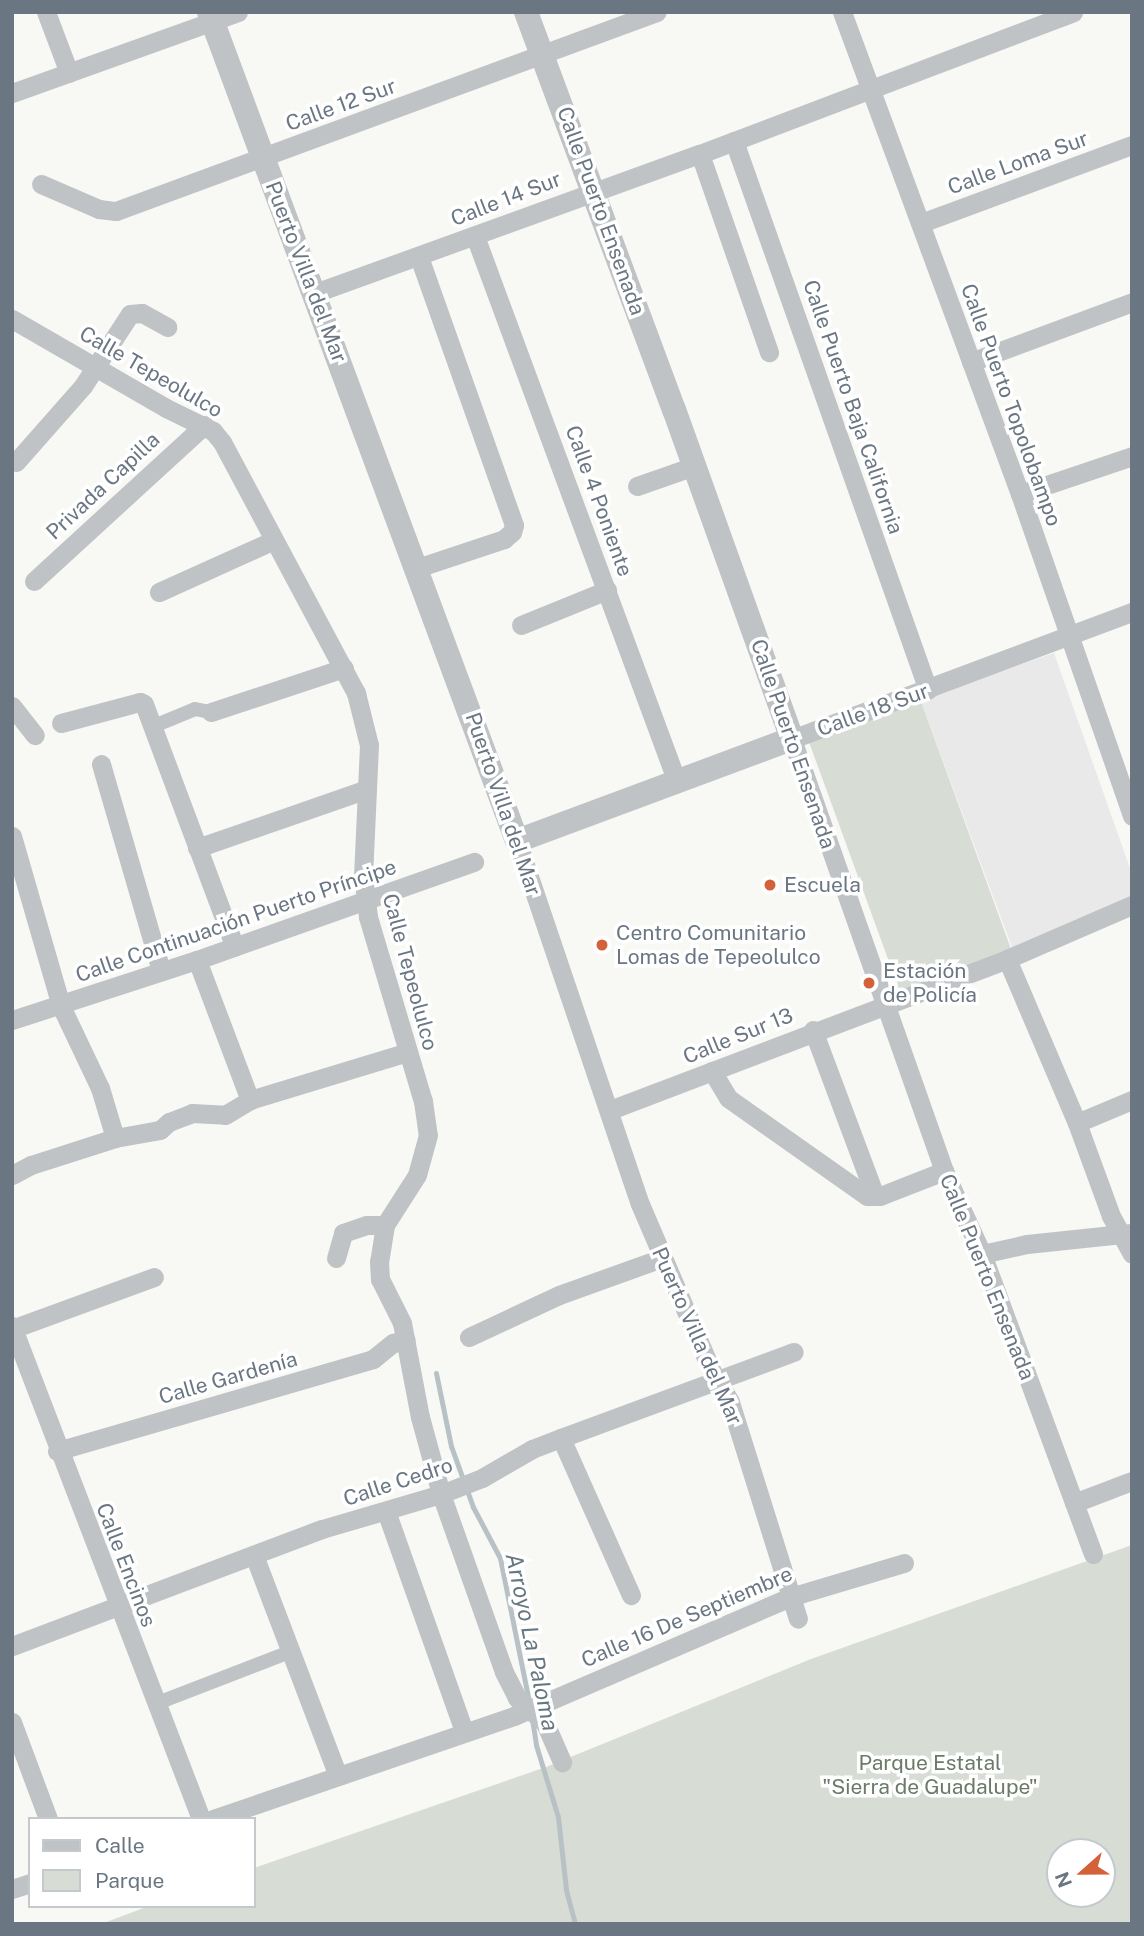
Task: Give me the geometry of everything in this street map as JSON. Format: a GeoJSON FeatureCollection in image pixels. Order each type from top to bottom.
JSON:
{"type":"FeatureCollection","features":[{"type":"Feature","properties":{"kind":"street"},"geometry":{"type":"LineString","coordinates":[[46,12],[69,73]]}},
{"type":"Feature","properties":{"kind":"street"},"geometry":{"type":"LineString","coordinates":[[12,93],[211,17],[238,12]]}},
{"type":"Feature","properties":{"kind":"street","name":"Calle Puerto Ensenada"},"geometry":{"type":"LineString","coordinates":[[526,12],[694,466],[944,1171],[982,1254],[1093,1554]]}},
{"type":"Feature","properties":{"kind":"street","name":"Calle 12 Sur"},"geometry":{"type":"LineString","coordinates":[[41,184],[99,209],[116,211],[657,12]]}},
{"type":"Feature","properties":{"kind":"street","name":"Calle Puerto Topolobampo"},"geometry":{"type":"LineString","coordinates":[[842,12],[1071,635],[1132,816]]}},
{"type":"Feature","properties":{"kind":"street","name":"Calle 14 Sur"},"geometry":{"type":"LineString","coordinates":[[314,293],[734,141],[870,87],[1073,12]]}},
{"type":"Feature","properties":{"kind":"street","name":"Puerto Villa del Mar"},"geometry":{"type":"LineString","coordinates":[[211,17],[517,841],[610,1110],[623,1157],[662,1258],[730,1402],[798,1619]]}},
{"type":"Feature","properties":{"kind":"street","name":"Calle Puerto Baja California"},"geometry":{"type":"LineString","coordinates":[[734,141],[928,690]]}},
{"type":"Feature","properties":{"kind":"street","name":"Calle Loma Sur"},"geometry":{"type":"LineString","coordinates":[[920,223],[1132,145]]}},
{"type":"Feature","properties":{"kind":"street"},"geometry":{"type":"LineString","coordinates":[[700,153],[769,352]]}},
{"type":"Feature","properties":{"kind":"street","name":"Calle 4 Poniente"},"geometry":{"type":"LineString","coordinates":[[475,236],[677,782]]}},
{"type":"Feature","properties":{"kind":"street"},"geometry":{"type":"LineString","coordinates":[[417,568],[504,539],[512,532],[514,525],[418,256]]}},
{"type":"Feature","properties":{"kind":"street"},"geometry":{"type":"LineString","coordinates":[[971,362],[1132,302]]}},
{"type":"Feature","properties":{"kind":"street"},"geometry":{"type":"LineString","coordinates":[[16,462],[97,366],[130,314],[142,313],[167,327]]}},
{"type":"Feature","properties":{"kind":"street","name":"Calle Tepeolulco"},"geometry":{"type":"LineString","coordinates":[[12,319],[166,408],[204,425],[222,442],[344,668],[367,729],[363,875],[366,902],[423,1101],[428,1135],[417,1175],[385,1226],[379,1261],[380,1279],[392,1309],[402,1323],[420,1416],[441,1494],[504,1672],[517,1698],[545,1723],[562,1762]]}},
{"type":"Feature","properties":{"kind":"street","name":"Privada Capilla"},"geometry":{"type":"LineString","coordinates":[[34,581],[204,425]]}},
{"type":"Feature","properties":{"kind":"street"},"geometry":{"type":"LineString","coordinates":[[1020,494],[1132,456]]}},
{"type":"Feature","properties":{"kind":"street"},"geometry":{"type":"LineString","coordinates":[[637,486],[694,466]]}},
{"type":"Feature","properties":{"kind":"street"},"geometry":{"type":"LineString","coordinates":[[159,592],[274,540]]}},
{"type":"Feature","properties":{"kind":"street"},"geometry":{"type":"LineString","coordinates":[[521,625],[607,590]]}},
{"type":"Feature","properties":{"kind":"street","name":"Calle 18 Sur"},"geometry":{"type":"LineString","coordinates":[[517,841],[1132,612]]}},
{"type":"Feature","properties":{"kind":"street"},"geometry":{"type":"LineString","coordinates":[[154,726],[195,709],[211,712],[344,668]]}},
{"type":"Feature","properties":{"kind":"street"},"geometry":{"type":"LineString","coordinates":[[61,723],[139,702],[147,707],[234,947]]}},
{"type":"Feature","properties":{"kind":"street"},"geometry":{"type":"LineString","coordinates":[[12,706],[36,735]]}},
{"type":"Feature","properties":{"kind":"street"},"geometry":{"type":"LineString","coordinates":[[101,764],[161,971]]}},
{"type":"Feature","properties":{"kind":"street"},"geometry":{"type":"LineString","coordinates":[[197,848],[367,789]]}},
{"type":"Feature","properties":{"kind":"street"},"geometry":{"type":"LineString","coordinates":[[12,836],[61,1006],[100,1088],[115,1138]]}},
{"type":"Feature","properties":{"kind":"street","name":"Calle Continuación Puerto Príncipe"},"geometry":{"type":"LineString","coordinates":[[12,1020],[197,960],[474,862]]}},
{"type":"Feature","properties":{"kind":"street","name":"Calle Sur 13"},"geometry":{"type":"LineString","coordinates":[[610,1110],[813,1030],[1007,959],[1132,905]]}},
{"type":"Feature","properties":{"kind":"street"},"geometry":{"type":"LineString","coordinates":[[1007,959],[1126,1234],[1132,1254]]}},
{"type":"Feature","properties":{"kind":"street"},"geometry":{"type":"LineString","coordinates":[[197,960],[250,1100]]}},
{"type":"Feature","properties":{"kind":"street"},"geometry":{"type":"LineString","coordinates":[[813,1030],[875,1196]]}},
{"type":"Feature","properties":{"kind":"street"},"geometry":{"type":"LineString","coordinates":[[12,1175],[31,1165],[115,1138],[160,1130],[169,1122],[192,1113],[225,1115],[250,1100],[408,1052]]}},
{"type":"Feature","properties":{"kind":"street"},"geometry":{"type":"LineString","coordinates":[[712,1071],[728,1098],[856,1190],[875,1196],[944,1171]]}},
{"type":"Feature","properties":{"kind":"street"},"geometry":{"type":"LineString","coordinates":[[1077,1123],[1132,1100]]}},
{"type":"Feature","properties":{"kind":"street"},"geometry":{"type":"LineString","coordinates":[[336,1258],[343,1233],[366,1225],[385,1226]]}},
{"type":"Feature","properties":{"kind":"street"},"geometry":{"type":"LineString","coordinates":[[982,1254],[1027,1244],[1126,1234]]}},
{"type":"Feature","properties":{"kind":"street"},"geometry":{"type":"LineString","coordinates":[[469,1337],[559,1295],[662,1258]]}},
{"type":"Feature","properties":{"kind":"street"},"geometry":{"type":"LineString","coordinates":[[13,1328],[154,1277]]}},
{"type":"Feature","properties":{"kind":"street","name":"Calle Encinos"},"geometry":{"type":"LineString","coordinates":[[13,1328],[57,1451],[200,1817]]}},
{"type":"Feature","properties":{"kind":"street","name":"Calle Gardenía"},"geometry":{"type":"LineString","coordinates":[[57,1451],[373,1359],[393,1343],[406,1340]]}},
{"type":"Feature","properties":{"kind":"street","name":"Calle Cedro"},"geometry":{"type":"LineString","coordinates":[[12,1646],[322,1529],[441,1494],[482,1478],[533,1449],[717,1378],[794,1352]]}},
{"type":"Feature","properties":{"kind":"street"},"geometry":{"type":"LineString","coordinates":[[561,1438],[631,1595]]}},
{"type":"Feature","properties":{"kind":"street"},"geometry":{"type":"LineString","coordinates":[[1074,1503],[1132,1481]]}},
{"type":"Feature","properties":{"kind":"street"},"geometry":{"type":"LineString","coordinates":[[386,1511],[464,1731]]}},
{"type":"Feature","properties":{"kind":"street"},"geometry":{"type":"LineString","coordinates":[[254,1555],[337,1774]]}},
{"type":"Feature","properties":{"kind":"street","name":"Calle 16 De Septiembre"},"geometry":{"type":"LineString","coordinates":[[219,1817],[529,1709],[790,1597],[904,1563]]}},
{"type":"Feature","properties":{"kind":"street"},"geometry":{"type":"LineString","coordinates":[[155,1704],[290,1653]]}},
{"type":"Feature","properties":{"kind":"street"},"geometry":{"type":"LineString","coordinates":[[12,1722],[47,1817]]}},
{"type":"Feature","properties":{"kind":"shaded area"},"geometry":{"type":"Polygon","coordinates":[[[1054,653],[1132,874],[1132,907],[1013,950],[920,699],[1054,653]]]}},
{"type":"Feature","properties":{"kind":"green space"},"geometry":{"type":"Polygon","coordinates":[[[920,699],[1012,951],[900,992],[808,740],[920,699]]]}},
{"type":"Feature","properties":{"kind":"green space","name":"Parque Estatal \"Sierra de Guadalupe\""},"geometry":{"type":"Polygon","coordinates":[[[1132,1545],[1132,1924],[101,1924],[144,1908],[256,1908],[256,1867],[546,1767],[811,1659],[1132,1545]]]}},
{"type":"Feature","properties":{"kind":"waterway","name":"Arroyo La Paloma"},"geometry":{"type":"LineString","coordinates":[[436,1373],[451,1446],[473,1507],[500,1558],[529,1702]]}},
{"type":"Feature","properties":{"kind":"waterway","name":"Arroyo La Paloma"},"geometry":{"type":"LineString","coordinates":[[532,1719],[536,1745],[558,1817],[566,1890],[575,1924]]}},
{"type":"Feature","properties":{"kind":"place","name":"Escuela"},"geometry":{"type":"Point","coordinates":[770,885]}},
{"type":"Feature","properties":{"kind":"place","name":"Centro Comunitario Lomas de Tepeolulco"},"geometry":{"type":"Point","coordinates":[602,945]}},
{"type":"Feature","properties":{"kind":"place","name":"Estación de Policía"},"geometry":{"type":"Point","coordinates":[869,983]}}]}
